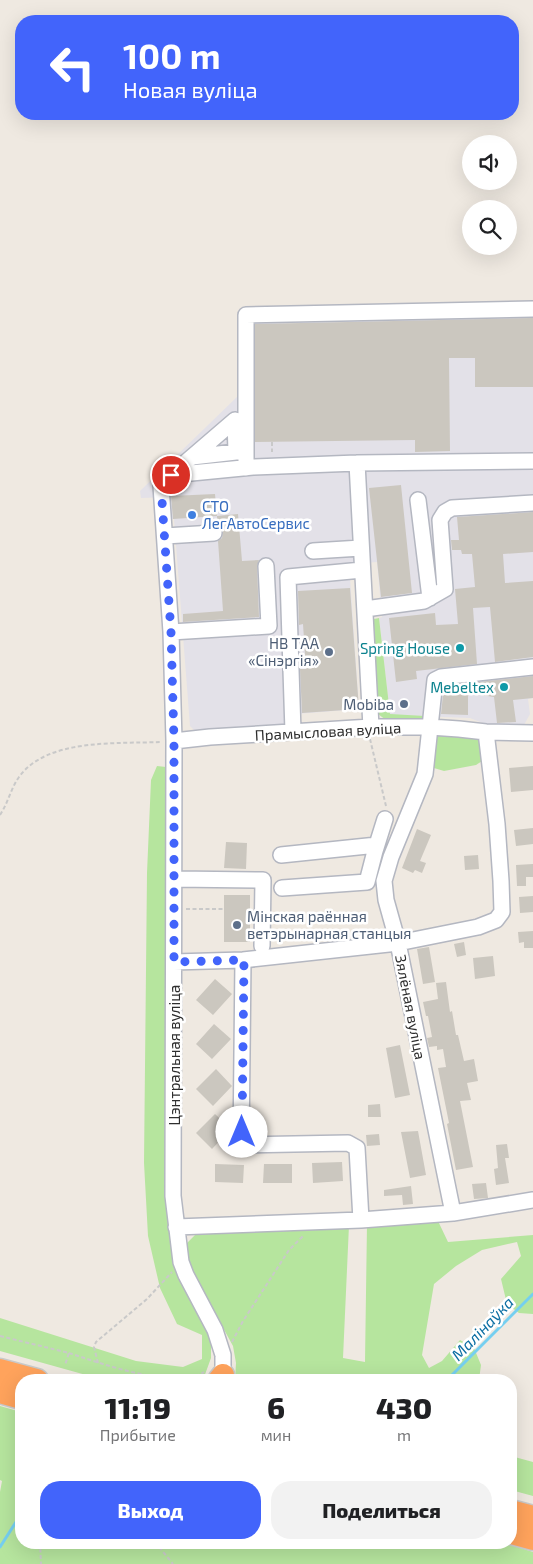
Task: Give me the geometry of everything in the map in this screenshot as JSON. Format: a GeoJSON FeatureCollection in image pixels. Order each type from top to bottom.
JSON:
{"type":"FeatureCollection","features":[{"type":"Feature","properties":{"kind":"highway"},"geometry":{"type":"LineString","coordinates":[[0,1370],[15,1374]]}},
{"type":"Feature","properties":{"kind":"highway"},"geometry":{"type":"LineString","coordinates":[[0,1392],[15,1396]]}},
{"type":"Feature","properties":{"kind":"street"},"geometry":{"type":"LineString","coordinates":[[246,468],[246,315],[533,309]]}},
{"type":"Feature","properties":{"kind":"street"},"geometry":{"type":"LineString","coordinates":[[174,741],[171,632],[161,486],[192,457]]}},
{"type":"Feature","properties":{"kind":"street"},"geometry":{"type":"LineString","coordinates":[[171,475],[246,468],[358,463],[533,461]]}},
{"type":"Feature","properties":{"kind":"street"},"geometry":{"type":"LineString","coordinates":[[358,463],[369,727]]}},
{"type":"Feature","properties":{"kind":"street"},"geometry":{"type":"LineString","coordinates":[[418,500],[430,598]]}},
{"type":"Feature","properties":{"kind":"street"},"geometry":{"type":"LineString","coordinates":[[365,609],[424,601],[446,589],[440,520],[445,512],[452,508],[533,503]]}},
{"type":"Feature","properties":{"kind":"street"},"geometry":{"type":"LineString","coordinates":[[165,536],[214,533]]}},
{"type":"Feature","properties":{"kind":"street"},"geometry":{"type":"LineString","coordinates":[[313,552],[362,548]]}},
{"type":"Feature","properties":{"kind":"street"},"geometry":{"type":"LineString","coordinates":[[171,632],[269,626],[266,566]]}},
{"type":"Feature","properties":{"kind":"street"},"geometry":{"type":"LineString","coordinates":[[293,732],[288,577],[362,570]]}},
{"type":"Feature","properties":{"kind":"street","name":"Зялёная вуліца"},"geometry":{"type":"LineString","coordinates":[[453,1213],[398,943],[386,900],[384,881],[391,856],[425,774],[435,680],[441,677],[533,667]]}},
{"type":"Feature","properties":{"kind":"street","name":"Прамысловая вуліца"},"geometry":{"type":"LineString","coordinates":[[174,741],[369,727],[430,727],[486,732],[533,733]]}},
{"type":"Feature","properties":{"kind":"street"},"geometry":{"type":"LineString","coordinates":[[174,962],[244,960],[398,943],[478,927],[496,920],[502,912],[502,881],[486,732]]}},
{"type":"Feature","properties":{"kind":"street","name":"Цэнтральная вуліца"},"geometry":{"type":"LineString","coordinates":[[174,741],[173,1196],[181,1262],[206,1312],[223,1355],[218,1374]]}},
{"type":"Feature","properties":{"kind":"street"},"geometry":{"type":"LineString","coordinates":[[282,888],[367,882],[386,812]]}},
{"type":"Feature","properties":{"kind":"street"},"geometry":{"type":"LineString","coordinates":[[281,855],[377,846]]}},
{"type":"Feature","properties":{"kind":"street"},"geometry":{"type":"LineString","coordinates":[[175,879],[263,880],[262,946]]}},
{"type":"Feature","properties":{"kind":"street"},"geometry":{"type":"LineString","coordinates":[[244,960],[241,1145],[348,1143],[357,1148],[362,1220]]}},
{"type":"Feature","properties":{"kind":"street"},"geometry":{"type":"LineString","coordinates":[[176,1228],[362,1220],[453,1213],[533,1200]]}},
{"type":"Feature","properties":{"kind":"path"},"geometry":{"type":"LineString","coordinates":[[369,727],[386,812]]}},
{"type":"Feature","properties":{"kind":"path"},"geometry":{"type":"LineString","coordinates":[[0,815],[18,778],[30,766],[62,750],[86,745],[174,741]]}},
{"type":"Feature","properties":{"kind":"path"},"geometry":{"type":"LineString","coordinates":[[175,909],[224,909]]}},
{"type":"Feature","properties":{"kind":"path"},"geometry":{"type":"LineString","coordinates":[[230,1349],[243,1321],[289,1250],[323,1221]]}},
{"type":"Feature","properties":{"kind":"path"},"geometry":{"type":"LineString","coordinates":[[98,1363],[94,1347],[96,1342],[147,1300],[174,1269],[180,1251]]}},
{"type":"Feature","properties":{"kind":"path"},"geometry":{"type":"LineString","coordinates":[[0,1336],[144,1374]]}},
{"type":"Feature","properties":{"kind":"path"},"geometry":{"type":"LineString","coordinates":[[65,1365],[69,1353]]}},
{"type":"Feature","properties":{"kind":"path"},"geometry":{"type":"LineString","coordinates":[[40,1549],[41,1564]]}},
{"type":"Feature","properties":{"kind":"path"},"geometry":{"type":"LineString","coordinates":[[161,1549],[173,1564]]}},
{"type":"Feature","properties":{"kind":"shaded area"},"geometry":{"type":"Polygon","coordinates":[[[533,301],[533,698],[528,699],[530,714],[524,725],[493,727],[470,718],[390,715],[379,618],[382,617],[377,562],[349,564],[359,709],[297,714],[287,721],[285,725],[196,732],[190,726],[174,519],[171,519],[170,497],[141,498],[140,491],[240,394],[238,316],[245,308],[447,307],[533,301]]]}},
{"type":"Feature","properties":{"kind":"green space"},"geometry":{"type":"Polygon","coordinates":[[[379,618],[390,714],[425,716],[425,720],[386,720],[378,714],[371,624],[374,619],[379,618]]]}},
{"type":"Feature","properties":{"kind":"green space"},"geometry":{"type":"Polygon","coordinates":[[[436,733],[476,736],[483,740],[484,756],[482,761],[476,765],[444,771],[434,768],[431,761],[436,733]]]}},
{"type":"Feature","properties":{"kind":"green space"},"geometry":{"type":"Polygon","coordinates":[[[157,766],[166,767],[167,1194],[170,1240],[174,1240],[211,1343],[211,1358],[205,1374],[82,1374],[0,1351],[0,1318],[136,1361],[183,1367],[202,1359],[202,1335],[177,1324],[160,1288],[148,1236],[144,1163],[147,873],[151,780],[157,766]]]}},
{"type":"Feature","properties":{"kind":"green space"},"geometry":{"type":"Polygon","coordinates":[[[438,1221],[448,1242],[533,1235],[533,1314],[519,1313],[507,1304],[501,1279],[521,1256],[517,1242],[482,1250],[456,1266],[434,1284],[422,1355],[429,1368],[442,1361],[460,1340],[474,1348],[481,1365],[480,1374],[235,1374],[236,1363],[233,1346],[186,1260],[185,1245],[198,1232],[349,1225],[343,1358],[365,1362],[367,1224],[438,1221]]]}},
{"type":"Feature","properties":{"kind":"green space"},"geometry":{"type":"Polygon","coordinates":[[[0,1406],[15,1410],[15,1549],[517,1549],[517,1547],[533,1552],[533,1564],[0,1564],[0,1492],[2,1481],[0,1480],[0,1406]]]}},
{"type":"Feature","properties":{"kind":"green space"},"geometry":{"type":"Polygon","coordinates":[[[517,1458],[533,1462],[533,1496],[517,1492],[517,1458]]]}},
{"type":"Feature","properties":{"kind":"building"},"geometry":{"type":"Polygon","coordinates":[[[533,318],[533,387],[475,387],[475,358],[449,358],[450,451],[415,452],[415,440],[255,442],[255,324],[533,318]]]}},
{"type":"Feature","properties":{"kind":"building"},"geometry":{"type":"Polygon","coordinates":[[[401,485],[412,593],[381,597],[369,488],[401,485]]]}},
{"type":"Feature","properties":{"kind":"building"},"geometry":{"type":"Polygon","coordinates":[[[215,494],[217,516],[173,519],[171,496],[215,494]]]}},
{"type":"Feature","properties":{"kind":"building"},"geometry":{"type":"Polygon","coordinates":[[[533,512],[533,552],[503,554],[505,583],[533,581],[533,657],[495,662],[490,607],[473,608],[477,664],[416,671],[417,679],[396,682],[389,618],[435,613],[436,625],[458,624],[455,589],[475,587],[472,554],[462,554],[461,550],[452,550],[451,540],[459,540],[457,517],[533,512]]]}},
{"type":"Feature","properties":{"kind":"building"},"geometry":{"type":"Polygon","coordinates":[[[238,514],[242,561],[259,560],[257,566],[259,617],[183,622],[183,614],[223,611],[218,541],[222,538],[223,532],[222,527],[217,524],[217,516],[238,514]]]}},
{"type":"Feature","properties":{"kind":"building"},"geometry":{"type":"Polygon","coordinates":[[[350,588],[359,709],[302,713],[300,669],[306,669],[303,624],[299,625],[298,591],[350,588]]]}},
{"type":"Feature","properties":{"kind":"building"},"geometry":{"type":"Polygon","coordinates":[[[533,676],[533,698],[513,700],[516,722],[497,723],[494,697],[468,693],[468,715],[441,714],[444,686],[533,676]]]}},
{"type":"Feature","properties":{"kind":"building"},"geometry":{"type":"Polygon","coordinates":[[[533,766],[533,790],[511,792],[509,768],[533,766]]]}},
{"type":"Feature","properties":{"kind":"building"},"geometry":{"type":"Polygon","coordinates":[[[533,828],[533,844],[516,846],[514,830],[533,828]]]}},
{"type":"Feature","properties":{"kind":"building"},"geometry":{"type":"Polygon","coordinates":[[[417,829],[431,835],[420,861],[426,863],[422,873],[415,870],[413,873],[402,868],[417,829]]]}},
{"type":"Feature","properties":{"kind":"building"},"geometry":{"type":"Polygon","coordinates":[[[226,842],[247,843],[246,869],[224,868],[226,842]]]}},
{"type":"Feature","properties":{"kind":"building"},"geometry":{"type":"Polygon","coordinates":[[[478,855],[479,869],[465,870],[464,856],[478,855]]]}},
{"type":"Feature","properties":{"kind":"building"},"geometry":{"type":"Polygon","coordinates":[[[533,864],[533,877],[526,877],[526,886],[517,886],[516,865],[533,864]]]}},
{"type":"Feature","properties":{"kind":"building","name":"Мінская раённая ветэрынарная станцыя"},"geometry":{"type":"Polygon","coordinates":[[[224,895],[250,895],[250,942],[224,942],[224,895]]]}},
{"type":"Feature","properties":{"kind":"building"},"geometry":{"type":"Polygon","coordinates":[[[533,896],[533,912],[520,913],[519,897],[533,896]]]}},
{"type":"Feature","properties":{"kind":"building"},"geometry":{"type":"Polygon","coordinates":[[[533,931],[533,948],[524,948],[524,942],[519,943],[518,932],[533,931]]]}},
{"type":"Feature","properties":{"kind":"building"},"geometry":{"type":"Polygon","coordinates":[[[464,942],[466,955],[457,957],[454,944],[464,942]]]}},
{"type":"Feature","properties":{"kind":"building"},"geometry":{"type":"Polygon","coordinates":[[[429,947],[435,982],[423,984],[417,949],[429,947]]]}},
{"type":"Feature","properties":{"kind":"building"},"geometry":{"type":"Polygon","coordinates":[[[493,956],[495,976],[475,979],[473,958],[493,956]]]}},
{"type":"Feature","properties":{"kind":"building"},"geometry":{"type":"Polygon","coordinates":[[[215,979],[232,994],[213,1015],[196,1000],[215,979]]]}},
{"type":"Feature","properties":{"kind":"building"},"geometry":{"type":"Polygon","coordinates":[[[446,982],[450,1012],[452,1011],[456,1035],[458,1035],[464,1061],[474,1059],[478,1081],[467,1083],[471,1100],[460,1101],[473,1167],[456,1170],[438,1068],[446,1067],[443,1049],[437,1050],[437,1046],[429,1047],[427,1038],[432,1037],[423,1002],[438,999],[436,983],[446,982]]]}},
{"type":"Feature","properties":{"kind":"building"},"geometry":{"type":"Polygon","coordinates":[[[214,1024],[231,1039],[212,1059],[196,1044],[214,1024]]]}},
{"type":"Feature","properties":{"kind":"building"},"geometry":{"type":"Polygon","coordinates":[[[400,1045],[410,1095],[395,1098],[386,1048],[400,1045]]]}},
{"type":"Feature","properties":{"kind":"building"},"geometry":{"type":"Polygon","coordinates":[[[216,1069],[232,1086],[213,1106],[196,1089],[216,1069]]]}},
{"type":"Feature","properties":{"kind":"building"},"geometry":{"type":"Polygon","coordinates":[[[380,1104],[381,1117],[368,1117],[368,1105],[380,1104]]]}},
{"type":"Feature","properties":{"kind":"building"},"geometry":{"type":"Polygon","coordinates":[[[215,1114],[231,1129],[212,1149],[196,1133],[215,1114]]]}},
{"type":"Feature","properties":{"kind":"building"},"geometry":{"type":"Polygon","coordinates":[[[418,1131],[426,1175],[410,1178],[401,1132],[418,1131]]]}},
{"type":"Feature","properties":{"kind":"building"},"geometry":{"type":"Polygon","coordinates":[[[379,1134],[380,1145],[367,1146],[366,1135],[379,1134]]]}},
{"type":"Feature","properties":{"kind":"building"},"geometry":{"type":"Polygon","coordinates":[[[507,1144],[509,1158],[505,1158],[509,1183],[496,1185],[494,1169],[498,1168],[496,1145],[507,1144]]]}},
{"type":"Feature","properties":{"kind":"building"},"geometry":{"type":"Polygon","coordinates":[[[342,1162],[343,1181],[313,1183],[312,1163],[342,1162]]]}},
{"type":"Feature","properties":{"kind":"building"},"geometry":{"type":"Polygon","coordinates":[[[215,1164],[244,1165],[243,1183],[215,1182],[215,1164]]]}},
{"type":"Feature","properties":{"kind":"building"},"geometry":{"type":"Polygon","coordinates":[[[264,1164],[292,1164],[292,1183],[263,1183],[264,1164]]]}},
{"type":"Feature","properties":{"kind":"building"},"geometry":{"type":"Polygon","coordinates":[[[486,1183],[488,1198],[474,1199],[472,1184],[486,1183]]]}},
{"type":"Feature","properties":{"kind":"building"},"geometry":{"type":"Polygon","coordinates":[[[411,1186],[413,1204],[403,1205],[402,1195],[384,1196],[384,1190],[411,1186]]]}},
{"type":"Feature","properties":{"kind":"waterway","name":"Малінаўка"},"geometry":{"type":"LineString","coordinates":[[453,1374],[533,1294]]}},
{"type":"Feature","properties":{"kind":"waterway","name":"Малінаўка"},"geometry":{"type":"LineString","coordinates":[[0,1547],[15,1524]]}},
{"type":"Feature","properties":{"kind":"place","name":"СТО ЛегАвтоСервис"},"geometry":{"type":"Point","coordinates":[192,515]}},
{"type":"Feature","properties":{"kind":"place","name":"Spring House"},"geometry":{"type":"Point","coordinates":[460,648]}},
{"type":"Feature","properties":{"kind":"place","name":"НВ ТАА «Сінэргія»"},"geometry":{"type":"Point","coordinates":[329,652]}},
{"type":"Feature","properties":{"kind":"place","name":"Mebeltex"},"geometry":{"type":"Point","coordinates":[504,687]}},
{"type":"Feature","properties":{"kind":"place","name":"Mobiba"},"geometry":{"type":"Point","coordinates":[404,704]}},
{"type":"Feature","properties":{"kind":"place","name":"Мінская раённая ветэрынарная станцыя"},"geometry":{"type":"Point","coordinates":[237,925]}},
{"type":"Feature","properties":{"kind":"route"},"geometry":{"type":"LineString","coordinates":[[171,475],[161,486],[171,632],[174,741],[174,962],[244,960],[242,1132]]}}]}
